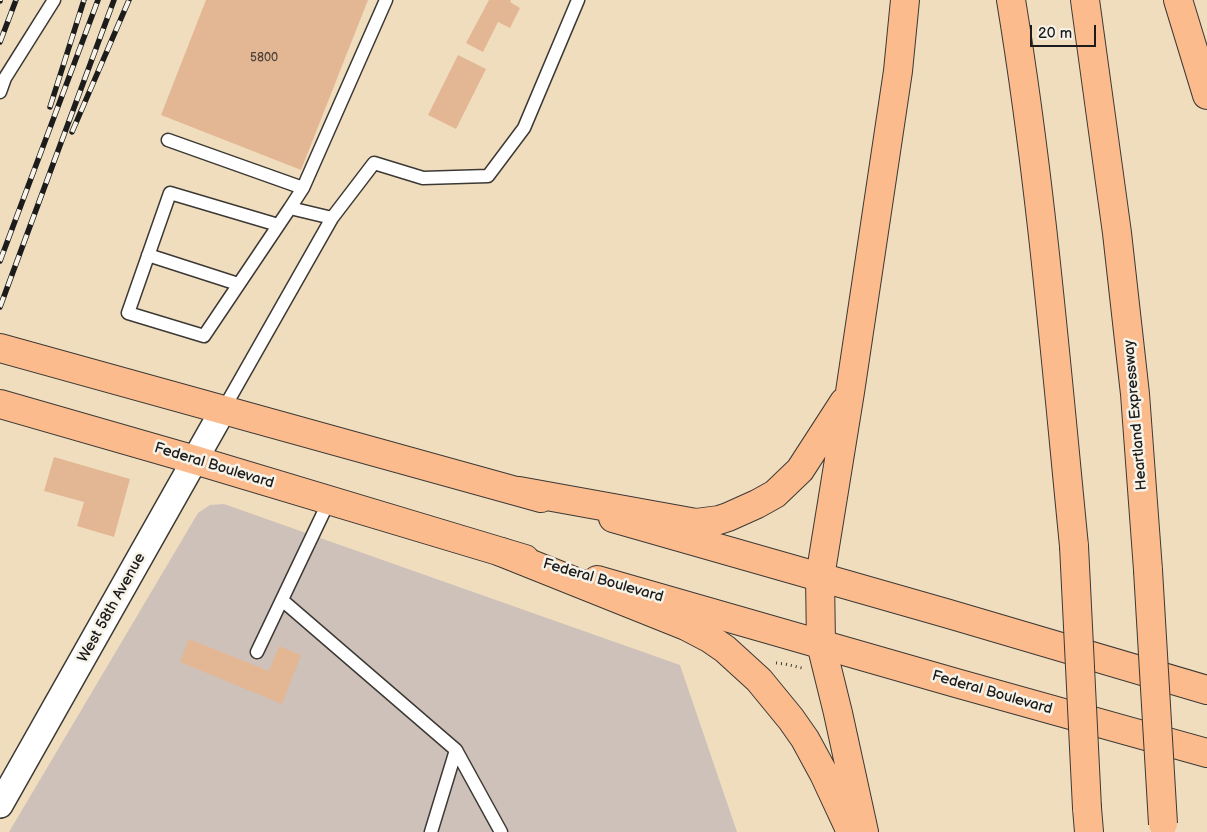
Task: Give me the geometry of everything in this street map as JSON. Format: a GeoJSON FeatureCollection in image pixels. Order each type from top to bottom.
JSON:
{"type":"FeatureCollection","features":[{"type":"Feature","properties":{"kind":"main road"},"geometry":{"type":"LineString","coordinates":[[864,832],[821,644],[820,577],[898,71],[905,0]]}},
{"type":"Feature","properties":{"kind":"main road"},"geometry":{"type":"LineString","coordinates":[[1011,0],[1050,291],[1074,546],[1088,820]]}},
{"type":"Feature","properties":{"kind":"main road","name":"Heartland Expressway"},"geometry":{"type":"LineString","coordinates":[[1085,0],[1117,233],[1136,394],[1163,828]]}},
{"type":"Feature","properties":{"kind":"main road"},"geometry":{"type":"LineString","coordinates":[[1178,0],[1207,95]]}},
{"type":"Feature","properties":{"kind":"main road"},"geometry":{"type":"LineString","coordinates":[[0,348],[519,491],[1207,690]]}},
{"type":"Feature","properties":{"kind":"main road"},"geometry":{"type":"LineString","coordinates":[[519,491],[696,523],[719,520],[775,494],[800,470],[850,392]]}},
{"type":"Feature","properties":{"kind":"main road","name":"Federal Boulevard"},"geometry":{"type":"LineString","coordinates":[[0,404],[195,460],[501,552],[956,683],[1207,752]]}},
{"type":"Feature","properties":{"kind":"main road"},"geometry":{"type":"LineString","coordinates":[[501,552],[686,626],[725,649],[760,680],[801,732],[824,774],[851,832]]}},
{"type":"Feature","properties":{"kind":"street","name":"West 58th Avenue"},"geometry":{"type":"LineString","coordinates":[[0,805],[224,410]]}},
{"type":"Feature","properties":{"kind":"lane"},"geometry":{"type":"LineString","coordinates":[[0,92],[5,78],[54,0]]}},
{"type":"Feature","properties":{"kind":"lane"},"geometry":{"type":"LineString","coordinates":[[278,225],[170,193],[128,313],[204,336],[303,188],[386,0]]}},
{"type":"Feature","properties":{"kind":"lane"},"geometry":{"type":"LineString","coordinates":[[224,410],[332,218],[374,162],[423,178],[488,176],[524,128],[578,0]]}},
{"type":"Feature","properties":{"kind":"lane"},"geometry":{"type":"LineString","coordinates":[[168,140],[303,188]]}},
{"type":"Feature","properties":{"kind":"lane"},"geometry":{"type":"LineString","coordinates":[[290,208],[332,218]]}},
{"type":"Feature","properties":{"kind":"lane"},"geometry":{"type":"LineString","coordinates":[[148,255],[238,284]]}},
{"type":"Feature","properties":{"kind":"lane"},"geometry":{"type":"LineString","coordinates":[[257,652],[329,501]]}},
{"type":"Feature","properties":{"kind":"lane"},"geometry":{"type":"LineString","coordinates":[[282,600],[456,750],[497,829]]}},
{"type":"Feature","properties":{"kind":"lane"},"geometry":{"type":"LineString","coordinates":[[431,832],[456,750]]}},
{"type":"Feature","properties":{"kind":"shaded area"},"geometry":{"type":"Polygon","coordinates":[[[224,504],[680,665],[737,832],[9,832],[198,513],[210,505],[224,504]]]}},
{"type":"Feature","properties":{"kind":"building"},"geometry":{"type":"Polygon","coordinates":[[[206,0],[368,0],[301,170],[161,115],[206,0]]]}},
{"type":"Feature","properties":{"kind":"building"},"geometry":{"type":"Polygon","coordinates":[[[489,0],[511,0],[510,2],[520,8],[510,28],[498,22],[483,52],[466,43],[489,0]]]}},
{"type":"Feature","properties":{"kind":"building"},"geometry":{"type":"Polygon","coordinates":[[[458,55],[486,69],[456,129],[428,115],[458,55]]]}},
{"type":"Feature","properties":{"kind":"building"},"geometry":{"type":"Polygon","coordinates":[[[54,457],[130,479],[114,537],[77,526],[84,502],[44,491],[54,457]]]}},
{"type":"Feature","properties":{"kind":"building"},"geometry":{"type":"Polygon","coordinates":[[[189,639],[269,671],[279,646],[301,655],[282,704],[180,662],[189,639]]]}},
{"type":"Feature","properties":{"kind":"railway"},"geometry":{"type":"LineString","coordinates":[[0,42],[16,0]]}},
{"type":"Feature","properties":{"kind":"railway"},"geometry":{"type":"LineString","coordinates":[[50,107],[84,0]]}},
{"type":"Feature","properties":{"kind":"railway"},"geometry":{"type":"LineString","coordinates":[[0,261],[98,0]]}},
{"type":"Feature","properties":{"kind":"railway"},"geometry":{"type":"LineString","coordinates":[[0,307],[114,0]]}},
{"type":"Feature","properties":{"kind":"railway"},"geometry":{"type":"LineString","coordinates":[[72,132],[129,0]]}}]}
